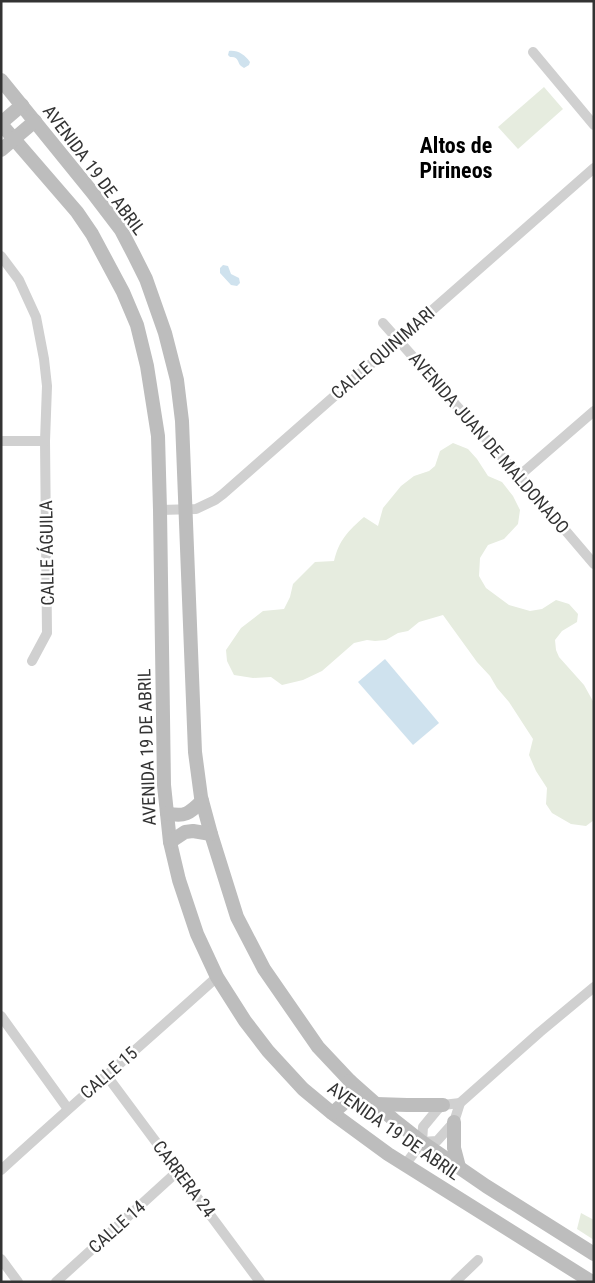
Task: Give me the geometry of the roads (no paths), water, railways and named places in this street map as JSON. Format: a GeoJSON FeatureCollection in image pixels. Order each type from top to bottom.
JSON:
{"type":"FeatureCollection","features":[{"type":"Feature","properties":{"kind":"main road","name":"AVENIDA 19 DE ABRIL"},"geometry":{"type":"LineString","coordinates":[[1,80],[121,230],[146,279],[165,333],[177,380],[182,421],[195,752],[202,801],[237,917],[264,969],[318,1047],[350,1081],[422,1142],[486,1186],[594,1254]]}},
{"type":"Feature","properties":{"kind":"main road"},"geometry":{"type":"LineString","coordinates":[[1,123],[22,105]]}},
{"type":"Feature","properties":{"kind":"main road"},"geometry":{"type":"LineString","coordinates":[[1,150],[35,121]]}},
{"type":"Feature","properties":{"kind":"main road","name":"AVENIDA 19 DE ABRIL"},"geometry":{"type":"LineString","coordinates":[[1,123],[77,212],[92,234],[123,292],[137,325],[147,366],[158,436],[164,785],[170,842],[179,880],[197,934],[217,977],[268,1051],[303,1090],[332,1114],[374,1145],[592,1282]]}},
{"type":"Feature","properties":{"kind":"main road"},"geometry":{"type":"LineString","coordinates":[[167,812],[175,815],[184,815],[202,801]]}},
{"type":"Feature","properties":{"kind":"main road"},"geometry":{"type":"LineString","coordinates":[[170,842],[185,832],[193,831],[211,834]]}},
{"type":"Feature","properties":{"kind":"main road"},"geometry":{"type":"LineString","coordinates":[[332,1114],[350,1095],[350,1081]]}},
{"type":"Feature","properties":{"kind":"main road"},"geometry":{"type":"LineString","coordinates":[[376,1104],[444,1105]]}},
{"type":"Feature","properties":{"kind":"main road"},"geometry":{"type":"LineString","coordinates":[[454,1122],[454,1148],[459,1167]]}},
{"type":"Feature","properties":{"kind":"street"},"geometry":{"type":"LineString","coordinates":[[533,52],[594,125]]}},
{"type":"Feature","properties":{"kind":"street","name":"CALLE QUINIMARI"},"geometry":{"type":"LineString","coordinates":[[160,510],[196,509],[223,494],[594,168]]}},
{"type":"Feature","properties":{"kind":"street","name":"CALLE ÁGUILA"},"geometry":{"type":"LineString","coordinates":[[1,256],[19,280],[36,317],[47,386],[45,441],[48,632],[32,661]]}},
{"type":"Feature","properties":{"kind":"street","name":"AVENIDA JUAN DE MALDONADO"},"geometry":{"type":"LineString","coordinates":[[383,323],[519,476],[594,564]]}},
{"type":"Feature","properties":{"kind":"street"},"geometry":{"type":"LineString","coordinates":[[519,476],[594,411]]}},
{"type":"Feature","properties":{"kind":"street"},"geometry":{"type":"LineString","coordinates":[[1,441],[45,441]]}},
{"type":"Feature","properties":{"kind":"street","name":"CALLE 15"},"geometry":{"type":"LineString","coordinates":[[1,1170],[217,977]]}},
{"type":"Feature","properties":{"kind":"street"},"geometry":{"type":"LineString","coordinates":[[422,1142],[437,1141],[454,1122],[460,1103],[594,987]]}},
{"type":"Feature","properties":{"kind":"street"},"geometry":{"type":"LineString","coordinates":[[1,1016],[68,1109]]}},
{"type":"Feature","properties":{"kind":"street","name":"CARRERA 24"},"geometry":{"type":"LineString","coordinates":[[107,1076],[260,1282]]}},
{"type":"Feature","properties":{"kind":"street"},"geometry":{"type":"LineString","coordinates":[[405,1164],[422,1142],[423,1127],[437,1110],[444,1105],[460,1103]]}},
{"type":"Feature","properties":{"kind":"street","name":"CALLE 14"},"geometry":{"type":"LineString","coordinates":[[56,1282],[178,1172]]}},
{"type":"Feature","properties":{"kind":"street"},"geometry":{"type":"LineString","coordinates":[[1,1259],[18,1282]]}},
{"type":"Feature","properties":{"kind":"street"},"geometry":{"type":"LineString","coordinates":[[454,1282],[478,1260]]}},
{"type":"Feature","properties":{"kind":"water"},"geometry":{"type":"Polygon","coordinates":[[[229,51],[235,51],[244,55],[250,62],[249,65],[244,68],[241,66],[236,58],[228,55],[229,51]]]}},
{"type":"Feature","properties":{"kind":"water"},"geometry":{"type":"Polygon","coordinates":[[[223,265],[228,266],[231,274],[239,278],[240,283],[237,286],[231,285],[220,273],[220,268],[223,265]]]}},
{"type":"Feature","properties":{"kind":"water"},"geometry":{"type":"Polygon","coordinates":[[[385,659],[439,723],[413,745],[358,682],[385,659]]]}},
{"type":"Feature","properties":{"kind":"district","name":"Altos de Pirineos"},"geometry":{"type":"Point","coordinates":[456,158]}}]}
